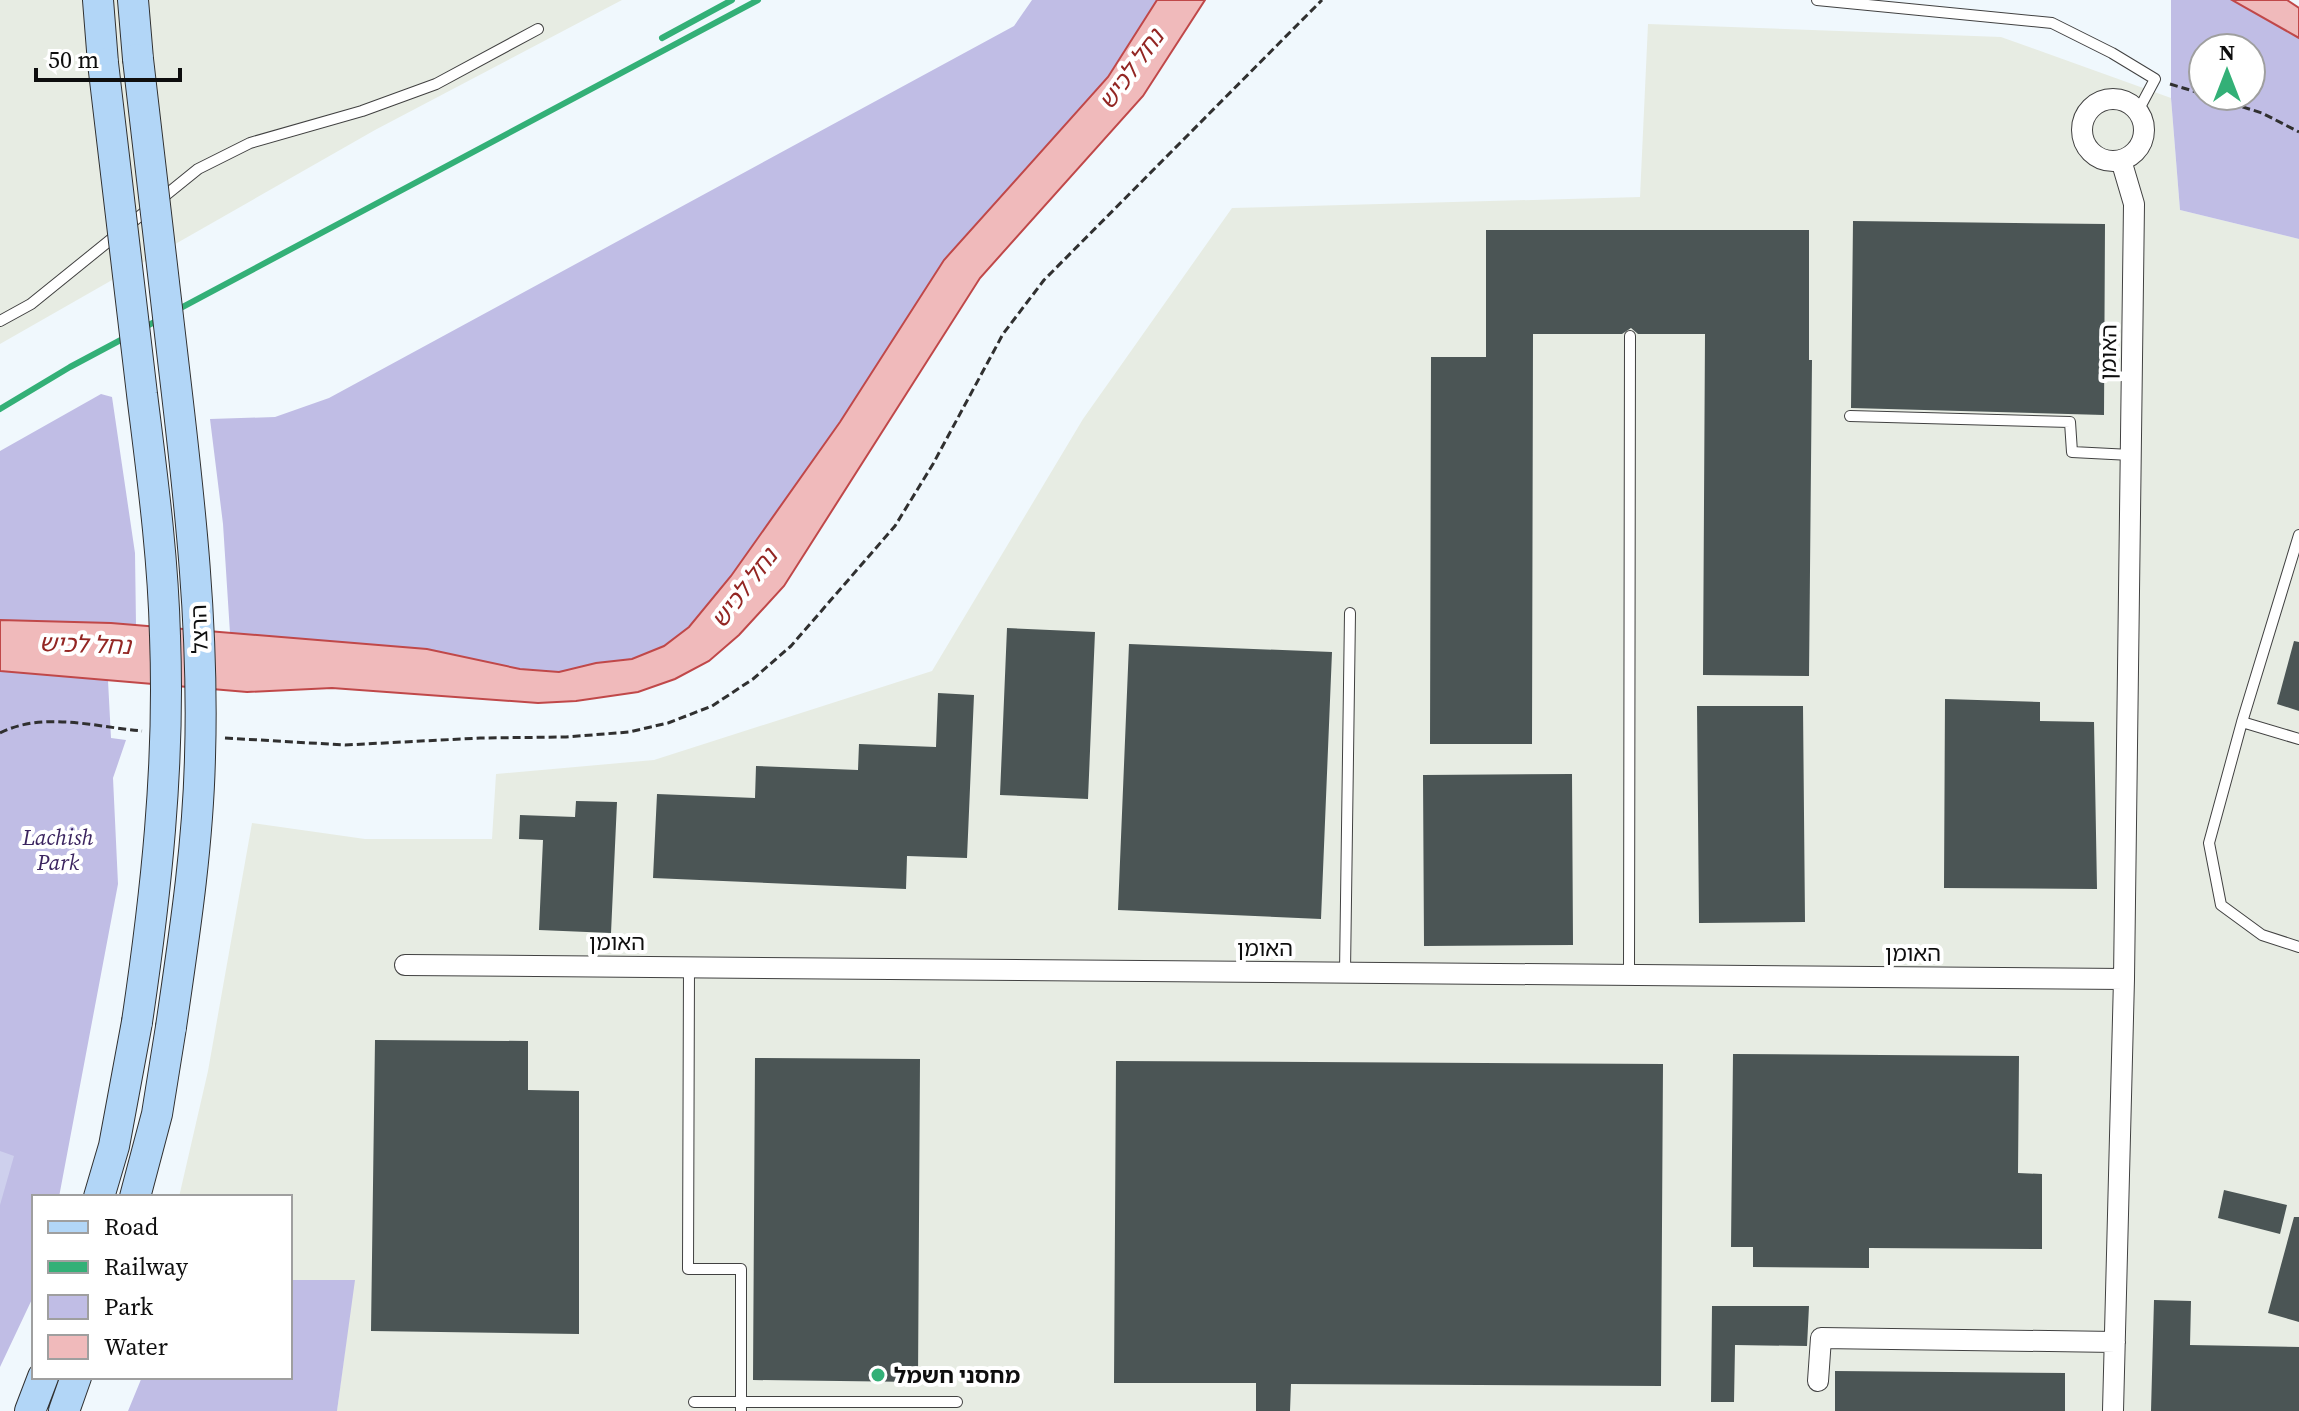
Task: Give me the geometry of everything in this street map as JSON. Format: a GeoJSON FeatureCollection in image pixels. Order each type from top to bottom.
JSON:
{"type":"FeatureCollection","features":[{"type":"Feature","properties":{"kind":"main road","name":"הרצל"},"geometry":{"type":"LineString","coordinates":[[98,0],[157,523],[165,635],[166,756],[159,863],[137,1022],[114,1146],[100,1195]]}},
{"type":"Feature","properties":{"kind":"main road","name":"הרצל"},"geometry":{"type":"LineString","coordinates":[[133,0],[192,520],[200,634],[200,757],[193,867],[157,1114],[136,1195]]}},
{"type":"Feature","properties":{"kind":"main road"},"geometry":{"type":"LineString","coordinates":[[30,1411],[42,1379]]}},
{"type":"Feature","properties":{"kind":"main road"},"geometry":{"type":"LineString","coordinates":[[64,1411],[75,1379]]}},
{"type":"Feature","properties":{"kind":"street"},"geometry":{"type":"LineString","coordinates":[[2111,98],[2121,99],[2138,111],[2143,120],[2143,140],[2138,149],[2121,160],[2100,159],[2085,145],[2082,136],[2085,115],[2091,106],[2111,98]]}},
{"type":"Feature","properties":{"kind":"street","name":"האומן"},"geometry":{"type":"LineString","coordinates":[[2113,1411],[2124,979],[2134,204],[2121,160]]}},
{"type":"Feature","properties":{"kind":"street","name":"האומן"},"geometry":{"type":"LineString","coordinates":[[405,965],[2124,979]]}},
{"type":"Feature","properties":{"kind":"street"},"geometry":{"type":"LineString","coordinates":[[1818,1381],[1821,1338],[2115,1342]]}},
{"type":"Feature","properties":{"kind":"lane"},"geometry":{"type":"LineString","coordinates":[[1817,0],[2052,23],[2155,79],[2138,111]]}},
{"type":"Feature","properties":{"kind":"lane"},"geometry":{"type":"LineString","coordinates":[[0,321],[31,304],[198,169],[250,143],[362,111],[436,84],[538,29]]}},
{"type":"Feature","properties":{"kind":"lane"},"geometry":{"type":"LineString","coordinates":[[1629,975],[1630,336]]}},
{"type":"Feature","properties":{"kind":"lane"},"geometry":{"type":"LineString","coordinates":[[1850,416],[2070,422],[2072,452],[2131,455]]}},
{"type":"Feature","properties":{"kind":"lane"},"geometry":{"type":"LineString","coordinates":[[2299,535],[2209,843],[2221,905],[2262,935],[2299,947]]}},
{"type":"Feature","properties":{"kind":"lane"},"geometry":{"type":"LineString","coordinates":[[1345,972],[1350,613]]}},
{"type":"Feature","properties":{"kind":"lane"},"geometry":{"type":"LineString","coordinates":[[2242,722],[2299,739]]}},
{"type":"Feature","properties":{"kind":"lane"},"geometry":{"type":"LineString","coordinates":[[689,967],[688,1269],[741,1269],[741,1407]]}},
{"type":"Feature","properties":{"kind":"lane"},"geometry":{"type":"LineString","coordinates":[[694,1402],[741,1407],[957,1402]]}},
{"type":"Feature","properties":{"kind":"path"},"geometry":{"type":"LineString","coordinates":[[215,737],[345,745],[629,732],[668,723],[712,706],[753,679],[791,646],[895,526],[933,464],[1003,334],[1044,280],[1322,0]]}},
{"type":"Feature","properties":{"kind":"path"},"geometry":{"type":"LineString","coordinates":[[2155,79],[2187,89]]}},
{"type":"Feature","properties":{"kind":"path"},"geometry":{"type":"LineString","coordinates":[[2259,112],[2299,132]]}},
{"type":"Feature","properties":{"kind":"path"},"geometry":{"type":"LineString","coordinates":[[0,733],[25,723],[52,722],[154,732]]}},
{"type":"Feature","properties":{"kind":"shaded area"},"geometry":{"type":"Polygon","coordinates":[[[0,0],[622,0],[375,130],[0,344],[0,0]]]}},
{"type":"Feature","properties":{"kind":"shaded area"},"geometry":{"type":"Polygon","coordinates":[[[1648,24],[2001,37],[2171,98],[2180,210],[2299,239],[2299,1411],[337,1411],[354,1280],[292,1280],[292,1195],[179,1195],[208,1071],[252,823],[365,839],[492,839],[496,774],[654,760],[932,671],[1083,419],[1232,208],[1640,197],[1648,24]]]}},
{"type":"Feature","properties":{"kind":"shaded area"},"geometry":{"type":"Polygon","coordinates":[[[0,1151],[14,1156],[0,1205],[0,1151]]]}},
{"type":"Feature","properties":{"kind":"green space"},"geometry":{"type":"Polygon","coordinates":[[[1032,0],[1157,0],[1108,77],[944,260],[840,422],[731,576],[689,627],[664,646],[632,659],[559,672],[520,669],[427,649],[230,633],[223,524],[210,419],[275,417],[329,398],[1014,26],[1032,0]]]}},
{"type":"Feature","properties":{"kind":"green space"},"geometry":{"type":"Polygon","coordinates":[[[2171,0],[2232,0],[2299,38],[2299,239],[2180,210],[2171,98],[2171,0]]]}},
{"type":"Feature","properties":{"kind":"green space","name":"Lachish Park"},"geometry":{"type":"Polygon","coordinates":[[[101,394],[112,397],[135,553],[136,625],[105,623],[111,738],[126,740],[113,778],[118,884],[59,1195],[32,1195],[32,1299],[0,1367],[0,451],[101,394]]]}},
{"type":"Feature","properties":{"kind":"green space"},"geometry":{"type":"Polygon","coordinates":[[[292,1280],[355,1280],[337,1411],[128,1411],[141,1379],[292,1379],[292,1280]]]}},
{"type":"Feature","properties":{"kind":"water","name":"נחל לכיש"},"geometry":{"type":"Polygon","coordinates":[[[1157,0],[1205,0],[1143,96],[980,278],[784,586],[739,635],[709,661],[675,679],[638,692],[538,703],[332,688],[247,692],[0,671],[0,620],[111,623],[427,649],[520,669],[559,672],[632,659],[664,646],[689,627],[731,576],[840,422],[944,260],[1108,77],[1157,0]]]}},
{"type":"Feature","properties":{"kind":"water"},"geometry":{"type":"Polygon","coordinates":[[[2232,0],[2287,0],[2299,8],[2299,38],[2232,0]]]}},
{"type":"Feature","properties":{"kind":"building"},"geometry":{"type":"Polygon","coordinates":[[[1853,221],[2105,224],[2104,415],[1851,408],[1853,221]]]}},
{"type":"Feature","properties":{"kind":"building"},"geometry":{"type":"Polygon","coordinates":[[[1486,230],[1809,230],[1809,360],[1812,360],[1809,676],[1703,675],[1705,334],[1638,334],[1631,328],[1622,334],[1533,334],[1532,744],[1430,744],[1431,357],[1486,357],[1486,230]]]}},
{"type":"Feature","properties":{"kind":"building"},"geometry":{"type":"Polygon","coordinates":[[[1007,628],[1095,632],[1088,799],[1000,795],[1007,628]]]}},
{"type":"Feature","properties":{"kind":"building"},"geometry":{"type":"Polygon","coordinates":[[[2294,641],[2299,642],[2299,711],[2277,704],[2294,641]]]}},
{"type":"Feature","properties":{"kind":"building"},"geometry":{"type":"Polygon","coordinates":[[[1129,644],[1332,652],[1321,919],[1118,910],[1129,644]]]}},
{"type":"Feature","properties":{"kind":"building"},"geometry":{"type":"Polygon","coordinates":[[[938,693],[974,695],[967,858],[907,856],[906,889],[653,878],[657,794],[755,798],[756,766],[858,770],[859,744],[936,747],[938,693]]]}},
{"type":"Feature","properties":{"kind":"building"},"geometry":{"type":"Polygon","coordinates":[[[1945,699],[2040,702],[2040,721],[2094,722],[2097,889],[1944,888],[1945,699]]]}},
{"type":"Feature","properties":{"kind":"building"},"geometry":{"type":"Polygon","coordinates":[[[1697,706],[1803,706],[1805,922],[1699,923],[1697,706]]]}},
{"type":"Feature","properties":{"kind":"building"},"geometry":{"type":"Polygon","coordinates":[[[1572,774],[1573,945],[1424,946],[1423,775],[1572,774]]]}},
{"type":"Feature","properties":{"kind":"building"},"geometry":{"type":"Polygon","coordinates":[[[576,801],[617,802],[611,933],[539,930],[543,840],[519,839],[520,815],[575,817],[576,801]]]}},
{"type":"Feature","properties":{"kind":"building"},"geometry":{"type":"Polygon","coordinates":[[[375,1040],[528,1041],[528,1090],[579,1091],[579,1334],[371,1331],[375,1040]]]}},
{"type":"Feature","properties":{"kind":"building"},"geometry":{"type":"Polygon","coordinates":[[[1733,1054],[2019,1056],[2018,1173],[2042,1174],[2042,1249],[1869,1248],[1869,1268],[1753,1267],[1753,1247],[1731,1247],[1733,1054]]]}},
{"type":"Feature","properties":{"kind":"building"},"geometry":{"type":"Polygon","coordinates":[[[755,1058],[920,1059],[918,1382],[753,1380],[755,1058]]]}},
{"type":"Feature","properties":{"kind":"building"},"geometry":{"type":"Polygon","coordinates":[[[1116,1061],[1663,1064],[1661,1386],[1291,1384],[1290,1411],[1256,1411],[1256,1383],[1114,1383],[1116,1061]]]}},
{"type":"Feature","properties":{"kind":"building"},"geometry":{"type":"Polygon","coordinates":[[[2224,1190],[2287,1205],[2280,1234],[2218,1218],[2224,1190]]]}},
{"type":"Feature","properties":{"kind":"building"},"geometry":{"type":"Polygon","coordinates":[[[2294,1217],[2299,1217],[2299,1322],[2268,1313],[2294,1217]]]}},
{"type":"Feature","properties":{"kind":"building"},"geometry":{"type":"Polygon","coordinates":[[[2154,1300],[2191,1301],[2190,1345],[2299,1347],[2299,1411],[2151,1411],[2154,1300]]]}},
{"type":"Feature","properties":{"kind":"building"},"geometry":{"type":"Polygon","coordinates":[[[1712,1306],[1809,1306],[1807,1346],[1735,1345],[1734,1402],[1711,1402],[1712,1306]]]}},
{"type":"Feature","properties":{"kind":"building"},"geometry":{"type":"Polygon","coordinates":[[[1835,1371],[2065,1373],[2065,1411],[1835,1411],[1835,1371]]]}},
{"type":"Feature","properties":{"kind":"railway"},"geometry":{"type":"LineString","coordinates":[[662,38],[732,0]]}},
{"type":"Feature","properties":{"kind":"railway"},"geometry":{"type":"LineString","coordinates":[[0,409],[70,367],[758,0]]}},
{"type":"Feature","properties":{"kind":"place","name":"מחסני חשמל"},"geometry":{"type":"Point","coordinates":[878,1375]}}]}
